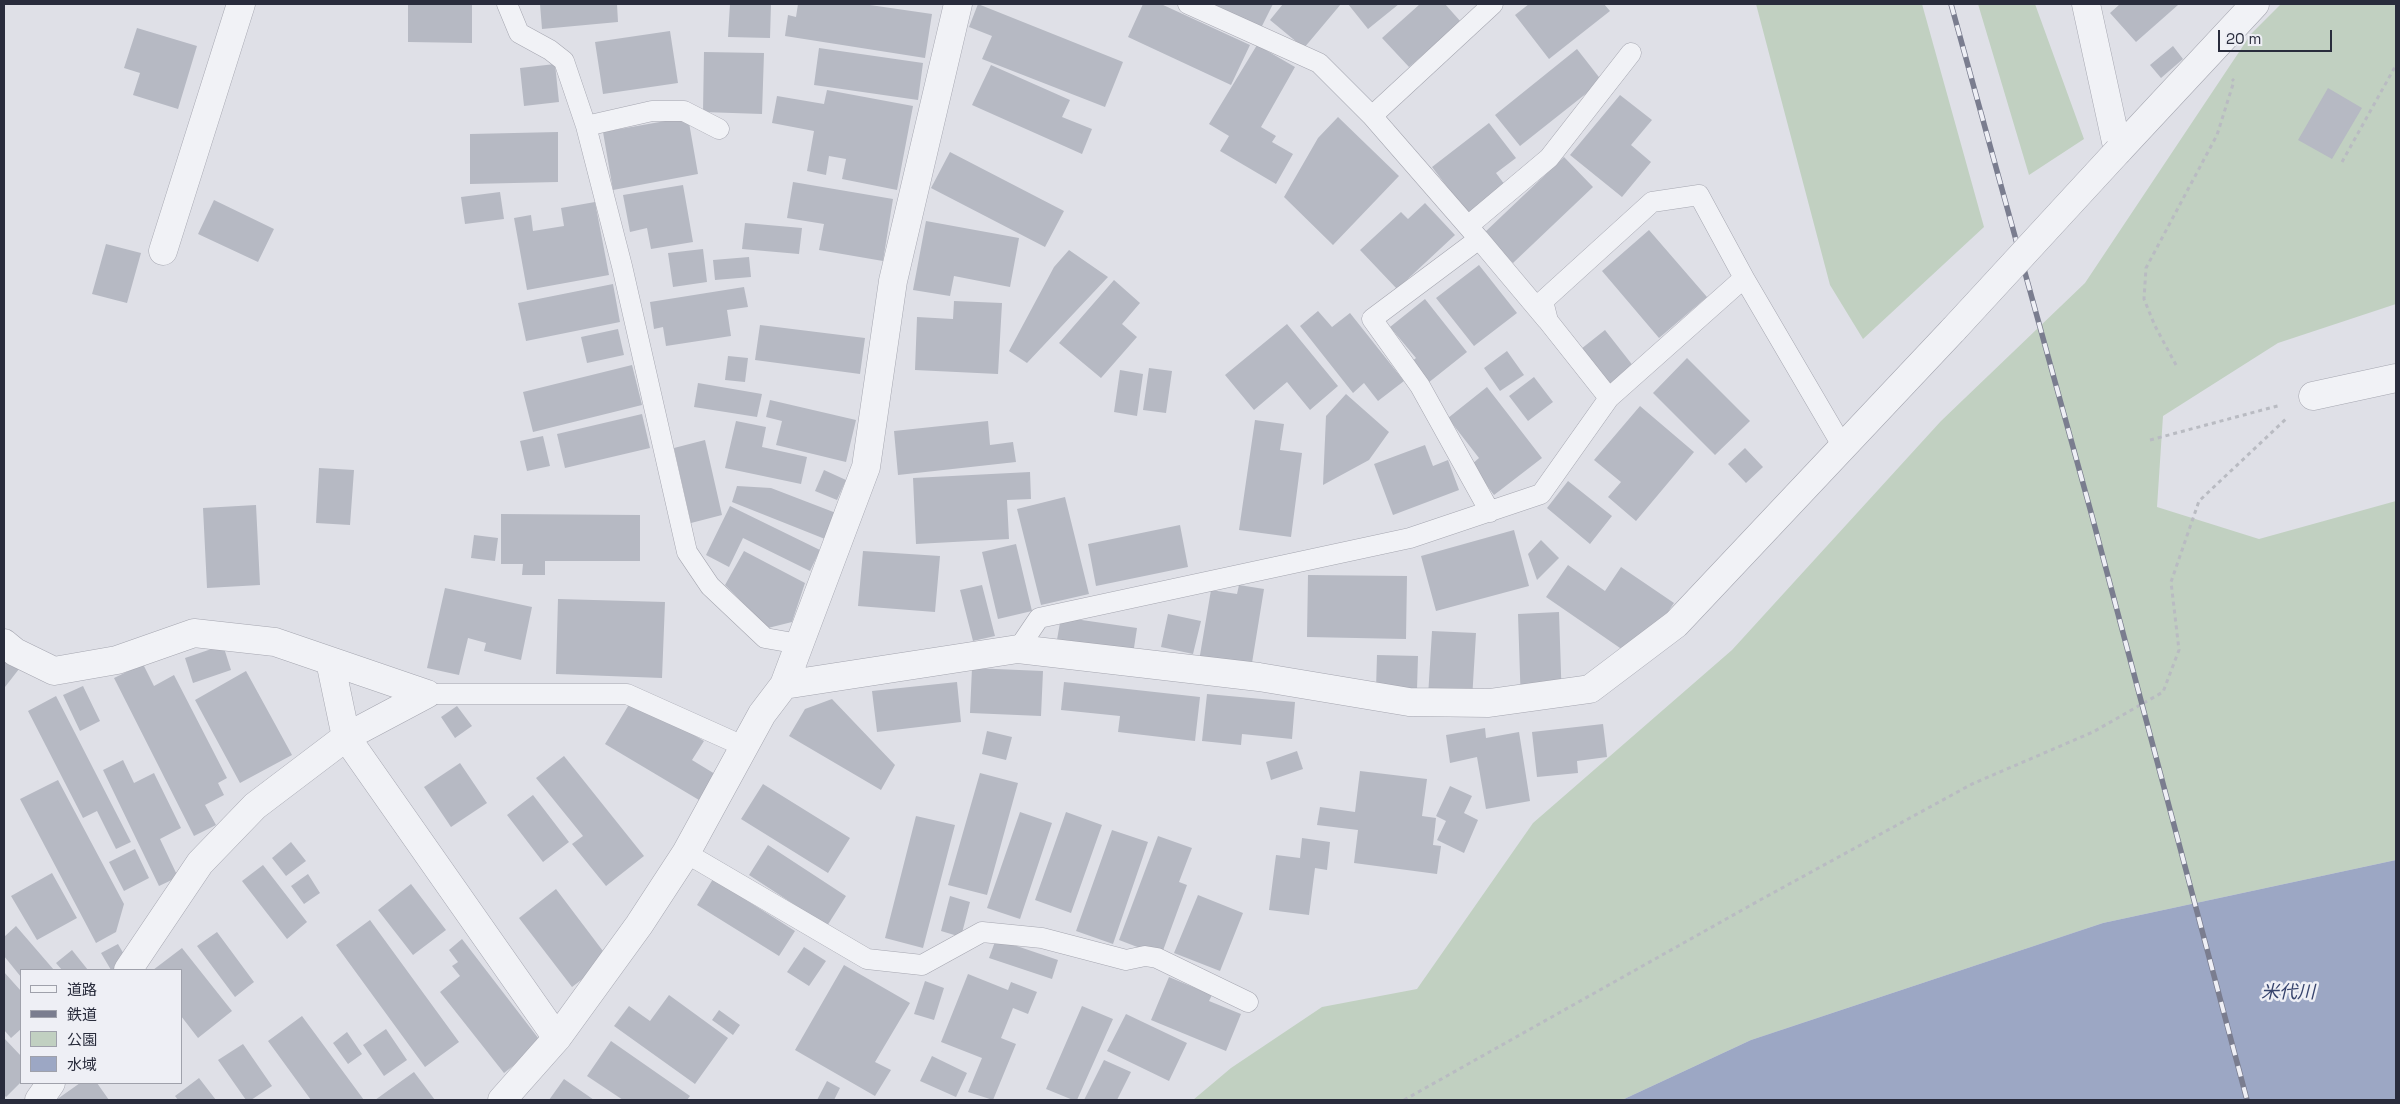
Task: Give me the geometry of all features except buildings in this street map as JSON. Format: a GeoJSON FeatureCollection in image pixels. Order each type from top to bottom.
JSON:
{"type":"FeatureCollection","features":[{"type":"Feature","properties":{"kind":"street"},"geometry":{"type":"LineString","coordinates":[[163,252],[241,4]]}},
{"type":"Feature","properties":{"kind":"street"},"geometry":{"type":"LineString","coordinates":[[502,1100],[557,1038],[639,925],[686,853],[762,714],[784,684],[866,467],[893,281],[958,4]]}},
{"type":"Feature","properties":{"kind":"street"},"geometry":{"type":"LineString","coordinates":[[2086,4],[2118,150]]}},
{"type":"Feature","properties":{"kind":"street"},"geometry":{"type":"LineString","coordinates":[[784,684],[1018,649],[1259,677],[1409,702],[1488,703],[1590,689],[1676,624],[1954,329],[2254,4]]}},
{"type":"Feature","properties":{"kind":"street"},"geometry":{"type":"LineString","coordinates":[[2313,396],[2396,378]]}},
{"type":"Feature","properties":{"kind":"street"},"geometry":{"type":"LineString","coordinates":[[4,644],[15,652],[54,671],[117,660],[194,633],[274,642],[427,694]]}},
{"type":"Feature","properties":{"kind":"street"},"geometry":{"type":"LineString","coordinates":[[330,661],[346,737],[557,1038]]}},
{"type":"Feature","properties":{"kind":"street"},"geometry":{"type":"LineString","coordinates":[[129,969],[200,863],[255,806],[346,737],[427,694]]}},
{"type":"Feature","properties":{"kind":"street"},"geometry":{"type":"LineString","coordinates":[[39,1100],[50,1084]]}},
{"type":"Feature","properties":{"kind":"lane"},"geometry":{"type":"LineString","coordinates":[[507,4],[519,33],[550,50],[564,61],[586,126],[622,266],[687,552],[710,586],[765,638],[799,644]]}},
{"type":"Feature","properties":{"kind":"lane"},"geometry":{"type":"LineString","coordinates":[[1188,4],[1319,63],[1372,116],[1548,321],[1609,398]]}},
{"type":"Feature","properties":{"kind":"lane"},"geometry":{"type":"LineString","coordinates":[[1372,116],[1493,4]]}},
{"type":"Feature","properties":{"kind":"lane"},"geometry":{"type":"LineString","coordinates":[[1490,512],[1420,386],[1372,319],[1473,233],[1549,158],[1631,53]]}},
{"type":"Feature","properties":{"kind":"lane"},"geometry":{"type":"LineString","coordinates":[[586,126],[652,111],[684,111],[719,129]]}},
{"type":"Feature","properties":{"kind":"lane"},"geometry":{"type":"LineString","coordinates":[[1548,321],[1543,301],[1652,202],[1699,195],[1744,278],[1843,448]]}},
{"type":"Feature","properties":{"kind":"lane"},"geometry":{"type":"LineString","coordinates":[[1018,649],[1039,618],[1410,538],[1541,494],[1609,398],[1744,278]]}},
{"type":"Feature","properties":{"kind":"lane"},"geometry":{"type":"LineString","coordinates":[[427,694],[627,694],[743,746]]}},
{"type":"Feature","properties":{"kind":"lane"},"geometry":{"type":"LineString","coordinates":[[686,853],[867,959],[922,964],[982,932],[1042,938],[1126,960],[1145,956],[1157,958],[1248,1002]]}},
{"type":"Feature","properties":{"kind":"path"},"geometry":{"type":"LineString","coordinates":[[2176,365],[2155,326],[2144,299],[2146,268],[2218,135],[2234,81],[2210,50]]}},
{"type":"Feature","properties":{"kind":"path"},"geometry":{"type":"LineString","coordinates":[[2342,162],[2396,65]]}},
{"type":"Feature","properties":{"kind":"path"},"geometry":{"type":"LineString","coordinates":[[2150,440],[2313,396]]}},
{"type":"Feature","properties":{"kind":"path"},"geometry":{"type":"LineString","coordinates":[[1404,1100],[1760,900],[1972,784],[2093,732],[2163,692],[2179,650],[2171,582],[2199,501],[2267,435],[2313,396]]}},
{"type":"Feature","properties":{"kind":"green space"},"geometry":{"type":"Polygon","coordinates":[[[1756,4],[1922,4],[1984,227],[1863,339],[1830,285],[1756,4]]]}},
{"type":"Feature","properties":{"kind":"green space"},"geometry":{"type":"Polygon","coordinates":[[[1978,4],[2035,4],[2084,139],[2029,175],[1978,4]]]}},
{"type":"Feature","properties":{"kind":"green space"},"geometry":{"type":"Polygon","coordinates":[[[2281,4],[2396,4],[2396,304],[2278,343],[2163,416],[2157,507],[2259,539],[2396,501],[2396,860],[2103,923],[1751,1040],[1622,1100],[1193,1100],[1231,1068],[1322,1007],[1417,989],[1533,823],[1732,650],[1941,421],[2085,283],[2251,34],[2281,4]]]}},
{"type":"Feature","properties":{"kind":"water","name":"米代川"},"geometry":{"type":"Polygon","coordinates":[[[2396,860],[2396,1100],[1622,1100],[1751,1040],[2103,923],[2396,860]]]}},
{"type":"Feature","properties":{"kind":"railway"},"geometry":{"type":"LineString","coordinates":[[1951,4],[2092,516],[2247,1100]]}}]}
